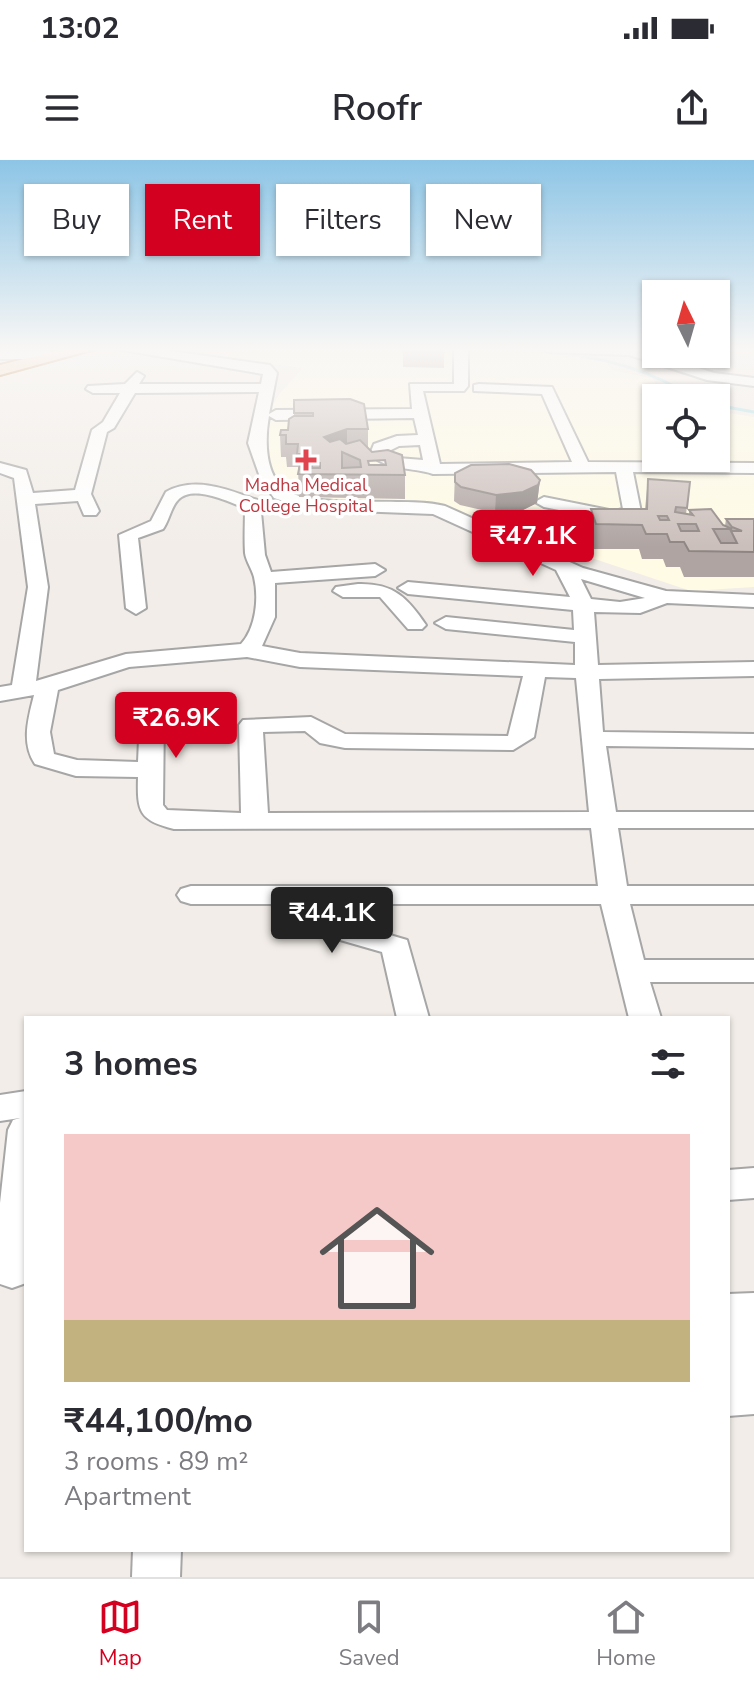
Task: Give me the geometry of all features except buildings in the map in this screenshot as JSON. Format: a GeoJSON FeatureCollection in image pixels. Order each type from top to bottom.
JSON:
{"type":"FeatureCollection","features":[{"type":"Feature","properties":{"kind":"street"},"geometry":{"type":"LineString","coordinates":[[82,495],[100,430],[109,425],[116,414]]}},
{"type":"Feature","properties":{"kind":"street"},"geometry":{"type":"LineString","coordinates":[[261,414],[256,443],[269,480],[280,494],[302,502],[422,506],[439,510],[564,567],[665,597],[754,601]]}},
{"type":"Feature","properties":{"kind":"street"},"geometry":{"type":"LineString","coordinates":[[558,414],[582,467]]}},
{"type":"Feature","properties":{"kind":"street"},"geometry":{"type":"LineString","coordinates":[[276,415],[420,416]]}},
{"type":"Feature","properties":{"kind":"street"},"geometry":{"type":"LineString","coordinates":[[374,419],[420,416]]}},
{"type":"Feature","properties":{"kind":"street"},"geometry":{"type":"LineString","coordinates":[[420,416],[424,440],[441,492]]}},
{"type":"Feature","properties":{"kind":"street"},"geometry":{"type":"LineString","coordinates":[[424,440],[391,442],[380,447],[378,454],[395,463],[433,467],[754,468]]}},
{"type":"Feature","properties":{"kind":"street"},"geometry":{"type":"LineString","coordinates":[[0,468],[20,474],[27,499],[38,587],[23,691]]}},
{"type":"Feature","properties":{"kind":"street"},"geometry":{"type":"LineString","coordinates":[[544,502],[614,516],[625,515],[632,512],[624,468]]}},
{"type":"Feature","properties":{"kind":"street"},"geometry":{"type":"LineString","coordinates":[[136,608],[128,535],[157,525],[174,494],[201,490],[254,505],[280,494]]}},
{"type":"Feature","properties":{"kind":"street"},"geometry":{"type":"LineString","coordinates":[[27,499],[82,495],[87,499],[90,513]]}},
{"type":"Feature","properties":{"kind":"street"},"geometry":{"type":"LineString","coordinates":[[247,650],[257,641],[265,588],[255,555],[254,505]]}},
{"type":"Feature","properties":{"kind":"street"},"geometry":{"type":"LineString","coordinates":[[564,567],[582,605],[593,739],[618,925],[644,1016]]}},
{"type":"Feature","properties":{"kind":"street"},"geometry":{"type":"LineString","coordinates":[[265,588],[375,570]]}},
{"type":"Feature","properties":{"kind":"street"},"geometry":{"type":"LineString","coordinates":[[265,588],[384,589],[397,597],[415,625]]}},
{"type":"Feature","properties":{"kind":"street"},"geometry":{"type":"LineString","coordinates":[[408,588],[582,605],[640,607],[665,597]]}},
{"type":"Feature","properties":{"kind":"street"},"geometry":{"type":"LineString","coordinates":[[446,623],[584,637]]}},
{"type":"Feature","properties":{"kind":"street"},"geometry":{"type":"LineString","coordinates":[[0,694],[48,686],[126,661],[247,650],[300,660],[586,672],[754,669]]}},
{"type":"Feature","properties":{"kind":"street"},"geometry":{"type":"LineString","coordinates":[[255,821],[251,725],[311,724],[329,738],[345,741],[513,743],[522,737],[535,670]]}},
{"type":"Feature","properties":{"kind":"street"},"geometry":{"type":"LineString","coordinates":[[48,686],[38,728],[37,747],[44,759],[76,768],[151,770]]}},
{"type":"Feature","properties":{"kind":"street"},"geometry":{"type":"LineString","coordinates":[[152,716],[150,805],[158,816],[174,821],[754,820]]}},
{"type":"Feature","properties":{"kind":"street"},"geometry":{"type":"LineString","coordinates":[[593,739],[754,741]]}},
{"type":"Feature","properties":{"kind":"street"},"geometry":{"type":"LineString","coordinates":[[285,894],[287,909],[298,918],[385,941],[396,947],[413,1016]]}},
{"type":"Feature","properties":{"kind":"street"},"geometry":{"type":"LineString","coordinates":[[191,895],[754,895]]}},
{"type":"Feature","properties":{"kind":"street"},"geometry":{"type":"LineString","coordinates":[[631,971],[754,971]]}},
{"type":"Feature","properties":{"kind":"street"},"geometry":{"type":"LineString","coordinates":[[0,1108],[24,1104]]}},
{"type":"Feature","properties":{"kind":"street"},"geometry":{"type":"LineString","coordinates":[[12,1271],[24,1150]]}},
{"type":"Feature","properties":{"kind":"street"},"geometry":{"type":"LineString","coordinates":[[730,1185],[754,1183]]}},
{"type":"Feature","properties":{"kind":"street"},"geometry":{"type":"LineString","coordinates":[[730,1313],[754,1311]]}},
{"type":"Feature","properties":{"kind":"street"},"geometry":{"type":"LineString","coordinates":[[730,1319],[754,1386]]}},
{"type":"Feature","properties":{"kind":"street"},"geometry":{"type":"LineString","coordinates":[[730,1396],[754,1394]]}},
{"type":"Feature","properties":{"kind":"street"},"geometry":{"type":"LineString","coordinates":[[156,1577],[157,1552]]}},
{"type":"Feature","properties":{"kind":"shaded area"},"geometry":{"type":"Polygon","coordinates":[[[267,414],[642,414],[642,472],[730,472],[730,414],[754,417],[754,587],[691,591],[429,504],[335,503],[294,498],[273,471],[264,446],[267,414]]]}},
{"type":"Feature","properties":{"kind":"place","name":"Madha Medical College Hospital"},"geometry":{"type":"Point","coordinates":[306,460]}}]}
